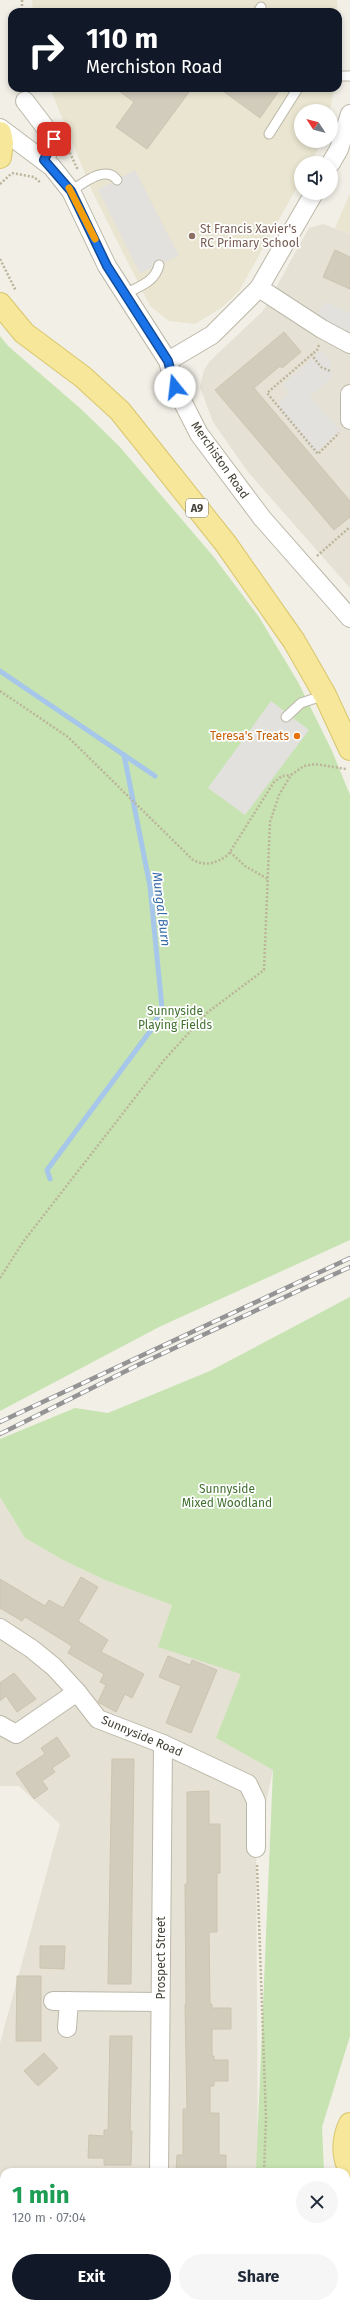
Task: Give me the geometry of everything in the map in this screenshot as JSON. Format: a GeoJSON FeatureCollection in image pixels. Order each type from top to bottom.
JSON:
{"type":"FeatureCollection","features":[{"type":"Feature","properties":{"kind":"main road"},"geometry":{"type":"LineString","coordinates":[[0,133],[2,143],[0,158]]}},
{"type":"Feature","properties":{"kind":"main road","name":"A9"},"geometry":{"type":"LineString","coordinates":[[0,304],[24,333],[83,377],[120,411],[226,544],[294,641],[325,695],[348,759]]}},
{"type":"Feature","properties":{"kind":"main road"},"geometry":{"type":"LineString","coordinates":[[349,2168],[344,2150],[346,2132],[350,2124]]}},
{"type":"Feature","properties":{"kind":"street"},"geometry":{"type":"LineString","coordinates":[[0,158],[14,155],[39,157],[54,139],[25,101]]}},
{"type":"Feature","properties":{"kind":"street"},"geometry":{"type":"LineString","coordinates":[[335,156],[339,149],[350,114]]}},
{"type":"Feature","properties":{"kind":"street","name":"Merchiston Road"},"geometry":{"type":"LineString","coordinates":[[0,128],[39,157],[71,191],[107,266],[168,361],[175,387],[198,434],[262,518],[350,618]]}},
{"type":"Feature","properties":{"kind":"street"},"geometry":{"type":"LineString","coordinates":[[168,361],[212,335],[259,288],[310,200]]}},
{"type":"Feature","properties":{"kind":"street"},"geometry":{"type":"LineString","coordinates":[[259,288],[326,331],[350,344]]}},
{"type":"Feature","properties":{"kind":"street"},"geometry":{"type":"LineString","coordinates":[[346,425],[350,394]]}},
{"type":"Feature","properties":{"kind":"street","name":"Sunnyside Road"},"geometry":{"type":"LineString","coordinates":[[0,1628],[32,1649],[77,1692],[98,1719],[163,1744],[248,1784],[256,1801],[256,1848]]}},
{"type":"Feature","properties":{"kind":"street"},"geometry":{"type":"LineString","coordinates":[[0,1725],[16,1734],[77,1692]]}},
{"type":"Feature","properties":{"kind":"street","name":"Prospect Street"},"geometry":{"type":"LineString","coordinates":[[159,2168],[163,1744]]}},
{"type":"Feature","properties":{"kind":"street"},"geometry":{"type":"LineString","coordinates":[[67,2028],[61,2001],[160,2002]]}},
{"type":"Feature","properties":{"kind":"lane"},"geometry":{"type":"LineString","coordinates":[[269,134],[295,92]]}},
{"type":"Feature","properties":{"kind":"lane"},"geometry":{"type":"LineString","coordinates":[[71,191],[96,176],[107,174],[114,176],[117,180]]}},
{"type":"Feature","properties":{"kind":"lane"},"geometry":{"type":"LineString","coordinates":[[125,294],[144,284],[156,274],[159,265]]}},
{"type":"Feature","properties":{"kind":"lane"},"geometry":{"type":"LineString","coordinates":[[286,717],[301,703],[325,695]]}},
{"type":"Feature","properties":{"kind":"path"},"geometry":{"type":"LineString","coordinates":[[326,331],[316,350],[268,392],[318,454],[346,425]]}},
{"type":"Feature","properties":{"kind":"path"},"geometry":{"type":"LineString","coordinates":[[311,354],[321,367],[330,371]]}},
{"type":"Feature","properties":{"kind":"path"},"geometry":{"type":"LineString","coordinates":[[304,566],[350,527]]}},
{"type":"Feature","properties":{"kind":"path"},"geometry":{"type":"LineString","coordinates":[[0,691],[68,738],[193,860],[201,864],[218,862],[230,852],[274,782],[282,776],[292,776]]}},
{"type":"Feature","properties":{"kind":"path"},"geometry":{"type":"LineString","coordinates":[[0,1278],[23,1242],[165,1058],[208,1012],[264,970],[270,822],[279,795],[292,776],[304,766],[348,759]]}},
{"type":"Feature","properties":{"kind":"path"},"geometry":{"type":"LineString","coordinates":[[230,852],[245,866],[268,879]]}},
{"type":"Feature","properties":{"kind":"path"},"geometry":{"type":"LineString","coordinates":[[256,1848],[266,2118],[264,2168]]}},
{"type":"Feature","properties":{"kind":"shaded area"},"geometry":{"type":"Polygon","coordinates":[[[32,0],[337,0],[337,8],[33,8],[32,0]]]}},
{"type":"Feature","properties":{"kind":"shaded area","name":"St Francis Xavier's RC Primary School"},"geometry":{"type":"Polygon","coordinates":[[[52,92],[333,92],[331,104],[294,104],[294,148],[319,148],[314,156],[294,156],[294,193],[239,291],[221,308],[195,324],[169,321],[150,306],[93,193],[52,92]]]}},
{"type":"Feature","properties":{"kind":"shaded area"},"geometry":{"type":"Polygon","coordinates":[[[135,170],[179,256],[140,273],[98,190],[135,170]]]}},
{"type":"Feature","properties":{"kind":"shaded area"},"geometry":{"type":"Polygon","coordinates":[[[350,193],[350,234],[335,228],[350,193]]]}},
{"type":"Feature","properties":{"kind":"shaded area"},"geometry":{"type":"Polygon","coordinates":[[[323,224],[350,234],[350,588],[248,472],[213,422],[200,387],[204,370],[210,361],[263,311],[309,228],[323,224]]]}},
{"type":"Feature","properties":{"kind":"shaded area"},"geometry":{"type":"Polygon","coordinates":[[[325,302],[350,313],[350,341],[312,323],[325,302]]]}},
{"type":"Feature","properties":{"kind":"shaded area"},"geometry":{"type":"Polygon","coordinates":[[[321,350],[331,361],[332,378],[309,397],[341,430],[316,453],[276,405],[289,393],[283,384],[321,350]]]}},
{"type":"Feature","properties":{"kind":"shaded area"},"geometry":{"type":"Polygon","coordinates":[[[271,701],[309,730],[245,815],[208,788],[271,701]]]}},
{"type":"Feature","properties":{"kind":"shaded area"},"geometry":{"type":"Polygon","coordinates":[[[0,1497],[25,1538],[63,1560],[105,1580],[172,1605],[159,1647],[242,1673],[216,1738],[273,1770],[256,1848],[258,2168],[0,2168],[0,2043],[60,1824],[19,1786],[0,1786],[0,1497]]]}},
{"type":"Feature","properties":{"kind":"green space","name":"Sunnyside Playing Fields"},"geometry":{"type":"Polygon","coordinates":[[[0,336],[8,346],[81,409],[119,446],[213,556],[259,617],[298,682],[332,751],[350,795],[350,1240],[159,1327],[0,1411],[0,336]]]}},
{"type":"Feature","properties":{"kind":"green space","name":"Sunnyside Mixed Woodland"},"geometry":{"type":"Polygon","coordinates":[[[350,1297],[350,2036],[322,2127],[324,2168],[256,2168],[273,1770],[216,1738],[241,1674],[158,1647],[172,1605],[105,1580],[63,1560],[25,1538],[0,1497],[0,1439],[75,1408],[108,1413],[210,1371],[350,1297]]]}},
{"type":"Feature","properties":{"kind":"building"},"geometry":{"type":"Polygon","coordinates":[[[120,92],[189,92],[147,149],[116,127],[134,102],[120,92]]]}},
{"type":"Feature","properties":{"kind":"building"},"geometry":{"type":"Polygon","coordinates":[[[224,92],[278,92],[260,118],[224,92]]]}},
{"type":"Feature","properties":{"kind":"building"},"geometry":{"type":"Polygon","coordinates":[[[335,250],[350,257],[350,289],[323,277],[335,250]]]}},
{"type":"Feature","properties":{"kind":"building"},"geometry":{"type":"Polygon","coordinates":[[[284,332],[301,352],[282,368],[280,366],[254,388],[350,501],[350,517],[334,530],[215,390],[284,332]]]}},
{"type":"Feature","properties":{"kind":"building"},"geometry":{"type":"Polygon","coordinates":[[[81,1577],[98,1587],[78,1621],[108,1640],[101,1652],[144,1674],[132,1698],[125,1694],[116,1712],[98,1702],[106,1685],[100,1682],[104,1674],[68,1653],[72,1646],[25,1617],[22,1621],[0,1608],[0,1579],[45,1606],[49,1600],[63,1608],[81,1577]]]}},
{"type":"Feature","properties":{"kind":"building"},"geometry":{"type":"Polygon","coordinates":[[[168,1656],[190,1665],[192,1660],[217,1670],[191,1733],[166,1723],[181,1686],[159,1677],[168,1656]]]}},
{"type":"Feature","properties":{"kind":"building"},"geometry":{"type":"Polygon","coordinates":[[[14,1673],[36,1699],[17,1712],[6,1696],[0,1701],[0,1683],[14,1673]]]}},
{"type":"Feature","properties":{"kind":"building"},"geometry":{"type":"Polygon","coordinates":[[[57,1737],[70,1756],[52,1768],[55,1772],[42,1781],[48,1789],[34,1799],[16,1773],[45,1754],[41,1748],[57,1737]]]}},
{"type":"Feature","properties":{"kind":"building"},"geometry":{"type":"Polygon","coordinates":[[[112,1759],[134,1759],[131,1984],[108,1984],[112,1759]]]}},
{"type":"Feature","properties":{"kind":"building"},"geometry":{"type":"Polygon","coordinates":[[[209,1791],[209,1824],[220,1824],[220,1873],[217,1873],[217,1932],[209,1932],[210,2004],[212,2004],[212,2008],[231,2008],[231,2029],[212,2029],[212,2056],[214,2056],[214,2060],[228,2060],[228,2081],[214,2081],[214,2086],[210,2086],[210,2113],[219,2113],[219,2155],[226,2155],[226,2168],[176,2168],[177,2155],[183,2155],[183,2109],[187,2109],[185,1884],[187,1884],[187,1792],[209,1791]]]}},
{"type":"Feature","properties":{"kind":"building"},"geometry":{"type":"Polygon","coordinates":[[[40,1946],[65,1946],[64,1969],[40,1968],[40,1946]]]}},
{"type":"Feature","properties":{"kind":"building"},"geometry":{"type":"Polygon","coordinates":[[[17,1976],[41,1976],[41,2041],[16,2041],[17,1976]]]}},
{"type":"Feature","properties":{"kind":"building"},"geometry":{"type":"Polygon","coordinates":[[[110,2036],[132,2036],[130,2131],[132,2131],[131,2165],[104,2165],[104,2158],[88,2158],[89,2135],[104,2136],[104,2130],[108,2130],[110,2036]]]}},
{"type":"Feature","properties":{"kind":"building"},"geometry":{"type":"Polygon","coordinates":[[[44,2053],[58,2068],[38,2086],[24,2071],[44,2053]]]}},
{"type":"Feature","properties":{"kind":"waterway","name":"Mungal Burn"},"geometry":{"type":"LineString","coordinates":[[0,671],[124,755],[150,886],[162,1008],[151,1030],[47,1170],[50,1179]]}},
{"type":"Feature","properties":{"kind":"waterway"},"geometry":{"type":"LineString","coordinates":[[124,755],[155,776]]}},
{"type":"Feature","properties":{"kind":"railway"},"geometry":{"type":"LineString","coordinates":[[0,1422],[350,1258]]}},
{"type":"Feature","properties":{"kind":"railway"},"geometry":{"type":"LineString","coordinates":[[0,1434],[140,1364],[350,1267]]}},
{"type":"Feature","properties":{"kind":"slow traffic"},"geometry":{"type":"LineString","coordinates":[[69,188],[95,239]]}},
{"type":"Feature","properties":{"kind":"place","name":"St Francis Xavier's RC Primary School"},"geometry":{"type":"Point","coordinates":[192,236]}},
{"type":"Feature","properties":{"kind":"place","name":"Teresa's Treats"},"geometry":{"type":"Point","coordinates":[297,736]}},
{"type":"Feature","properties":{"kind":"route"},"geometry":{"type":"LineString","coordinates":[[54,139],[44,160],[52,167],[71,191],[107,266],[168,361],[175,387]]}}]}
